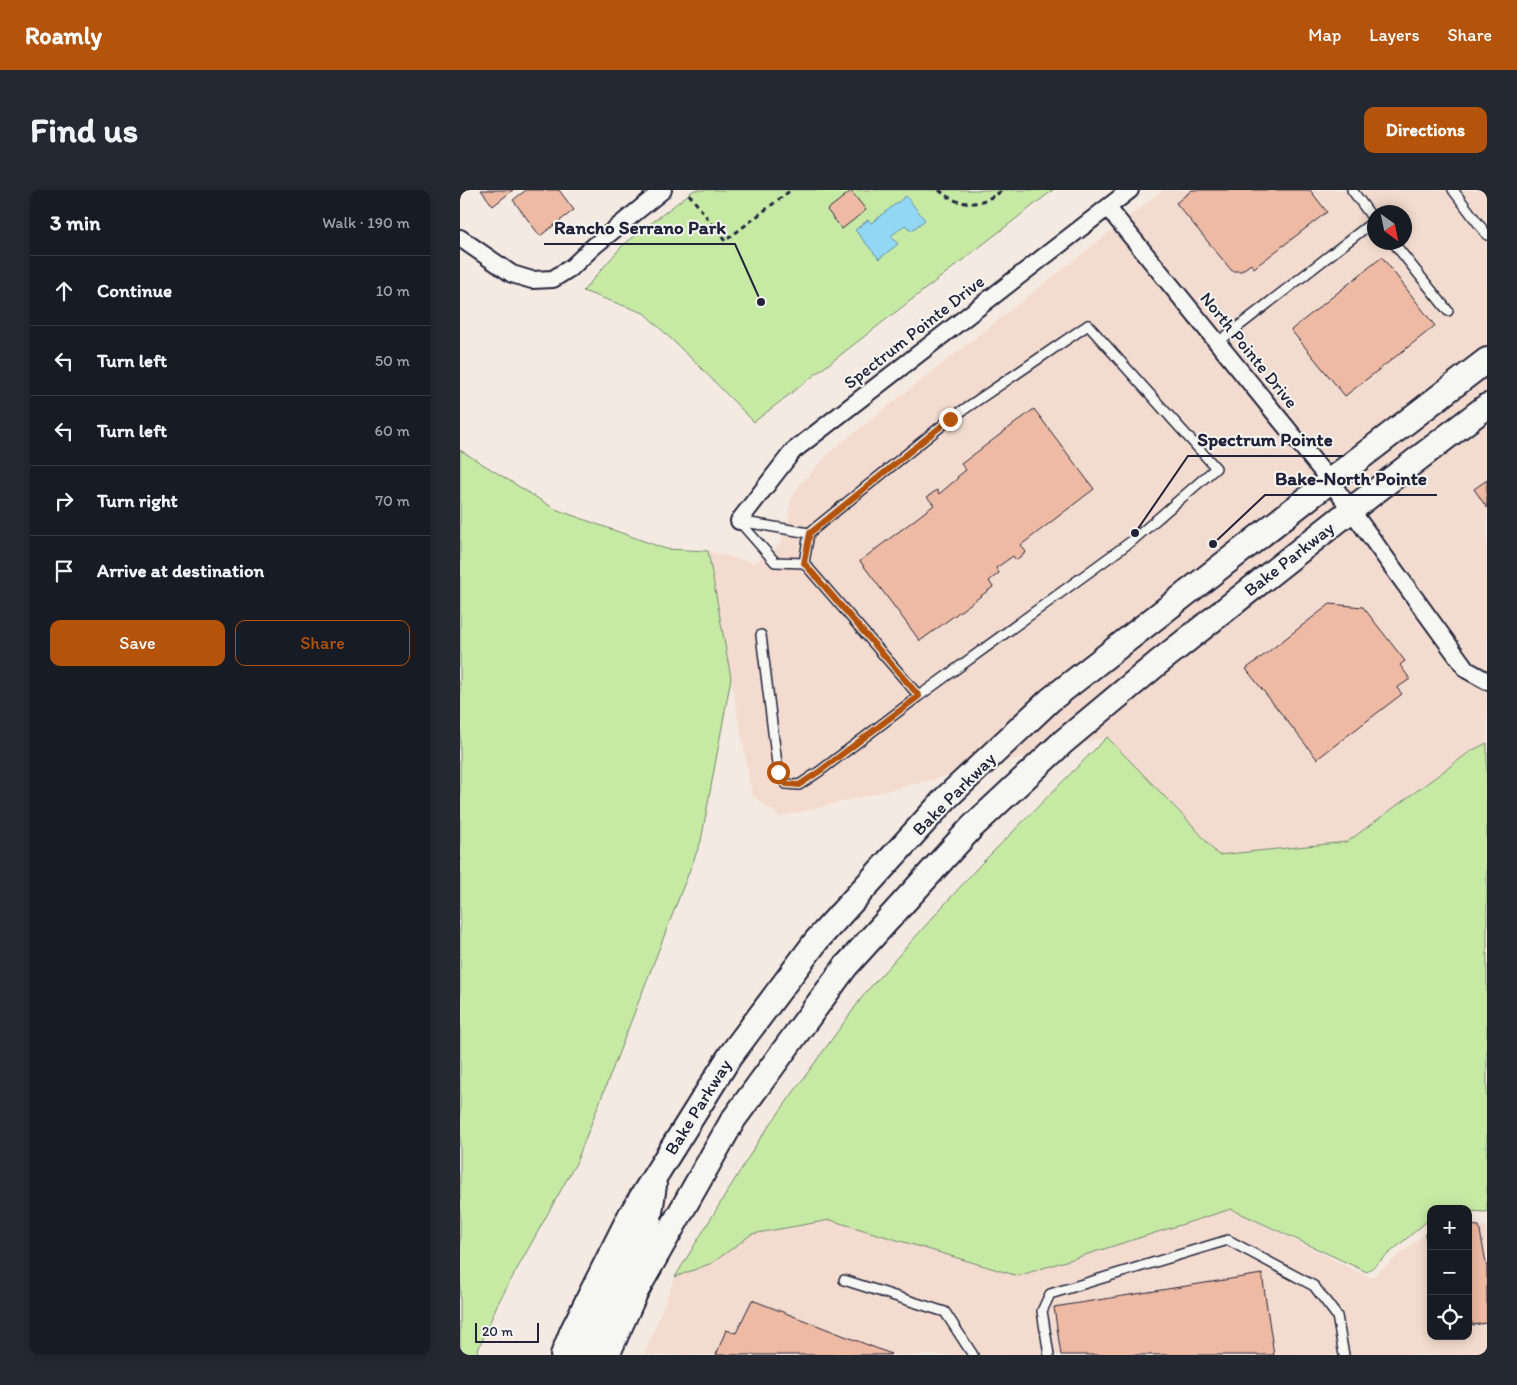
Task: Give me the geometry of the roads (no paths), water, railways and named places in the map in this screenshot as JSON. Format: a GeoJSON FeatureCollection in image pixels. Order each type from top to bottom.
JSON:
{"type":"FeatureCollection","features":[{"type":"Feature","properties":{"kind":"main road","name":"Bake Parkway"},"geometry":{"type":"LineString","coordinates":[[563,1355],[572,1332],[630,1216],[730,1056],[812,948],[946,798],[1050,700],[1487,360]]}},
{"type":"Feature","properties":{"kind":"main road","name":"Bake Parkway"},"geometry":{"type":"LineString","coordinates":[[607,1355],[636,1291],[733,1120],[846,966],[972,827],[1063,742],[1159,662],[1351,510],[1487,406]]}},
{"type":"Feature","properties":{"kind":"main road"},"geometry":{"type":"LineString","coordinates":[[583,1355],[648,1226],[655,1176]]}},
{"type":"Feature","properties":{"kind":"street"},"geometry":{"type":"LineString","coordinates":[[460,238],[512,274],[532,280],[552,279],[572,267],[594,246],[663,190]]}},
{"type":"Feature","properties":{"kind":"street","name":"Spectrum Pointe Drive"},"geometry":{"type":"LineString","coordinates":[[739,521],[793,451],[1130,190]]}},
{"type":"Feature","properties":{"kind":"street","name":"North Pointe Drive"},"geometry":{"type":"LineString","coordinates":[[1108,208],[1330,481],[1467,670],[1487,681]]}},
{"type":"Feature","properties":{"kind":"lane"},"geometry":{"type":"LineString","coordinates":[[1352,190],[1367,210]]}},
{"type":"Feature","properties":{"kind":"lane"},"geometry":{"type":"LineString","coordinates":[[1453,190],[1487,235]]}},
{"type":"Feature","properties":{"kind":"lane"},"geometry":{"type":"LineString","coordinates":[[1218,343],[1367,226]]}},
{"type":"Feature","properties":{"kind":"lane"},"geometry":{"type":"LineString","coordinates":[[1399,250],[1448,311]]}},
{"type":"Feature","properties":{"kind":"lane"},"geometry":{"type":"LineString","coordinates":[[761,635],[778,772],[786,784],[799,785],[1133,540],[1216,468],[1088,325],[950,419],[810,533],[804,563]]}},
{"type":"Feature","properties":{"kind":"lane"},"geometry":{"type":"LineString","coordinates":[[739,521],[810,533]]}},
{"type":"Feature","properties":{"kind":"lane"},"geometry":{"type":"LineString","coordinates":[[739,521],[774,562],[804,563],[919,696]]}},
{"type":"Feature","properties":{"kind":"lane"},"geometry":{"type":"LineString","coordinates":[[1049,1355],[1042,1311],[1050,1294],[1228,1240],[1314,1286],[1337,1316],[1344,1355]]}},
{"type":"Feature","properties":{"kind":"lane"},"geometry":{"type":"LineString","coordinates":[[844,1280],[945,1312],[973,1355]]}},
{"type":"Feature","properties":{"kind":"water"},"geometry":{"type":"Polygon","coordinates":[[[906,196],[925,220],[911,231],[905,225],[891,236],[898,244],[879,259],[855,230],[868,220],[871,223],[906,196]]]}},
{"type":"Feature","properties":{"kind":"place","name":"Rancho Serrano Park"},"geometry":{"type":"Point","coordinates":[761,302]}},
{"type":"Feature","properties":{"kind":"place","name":"Spectrum Pointe"},"geometry":{"type":"Point","coordinates":[1135,533]}},
{"type":"Feature","properties":{"kind":"place","name":"Bake-North Pointe"},"geometry":{"type":"Point","coordinates":[1213,544]}}]}
